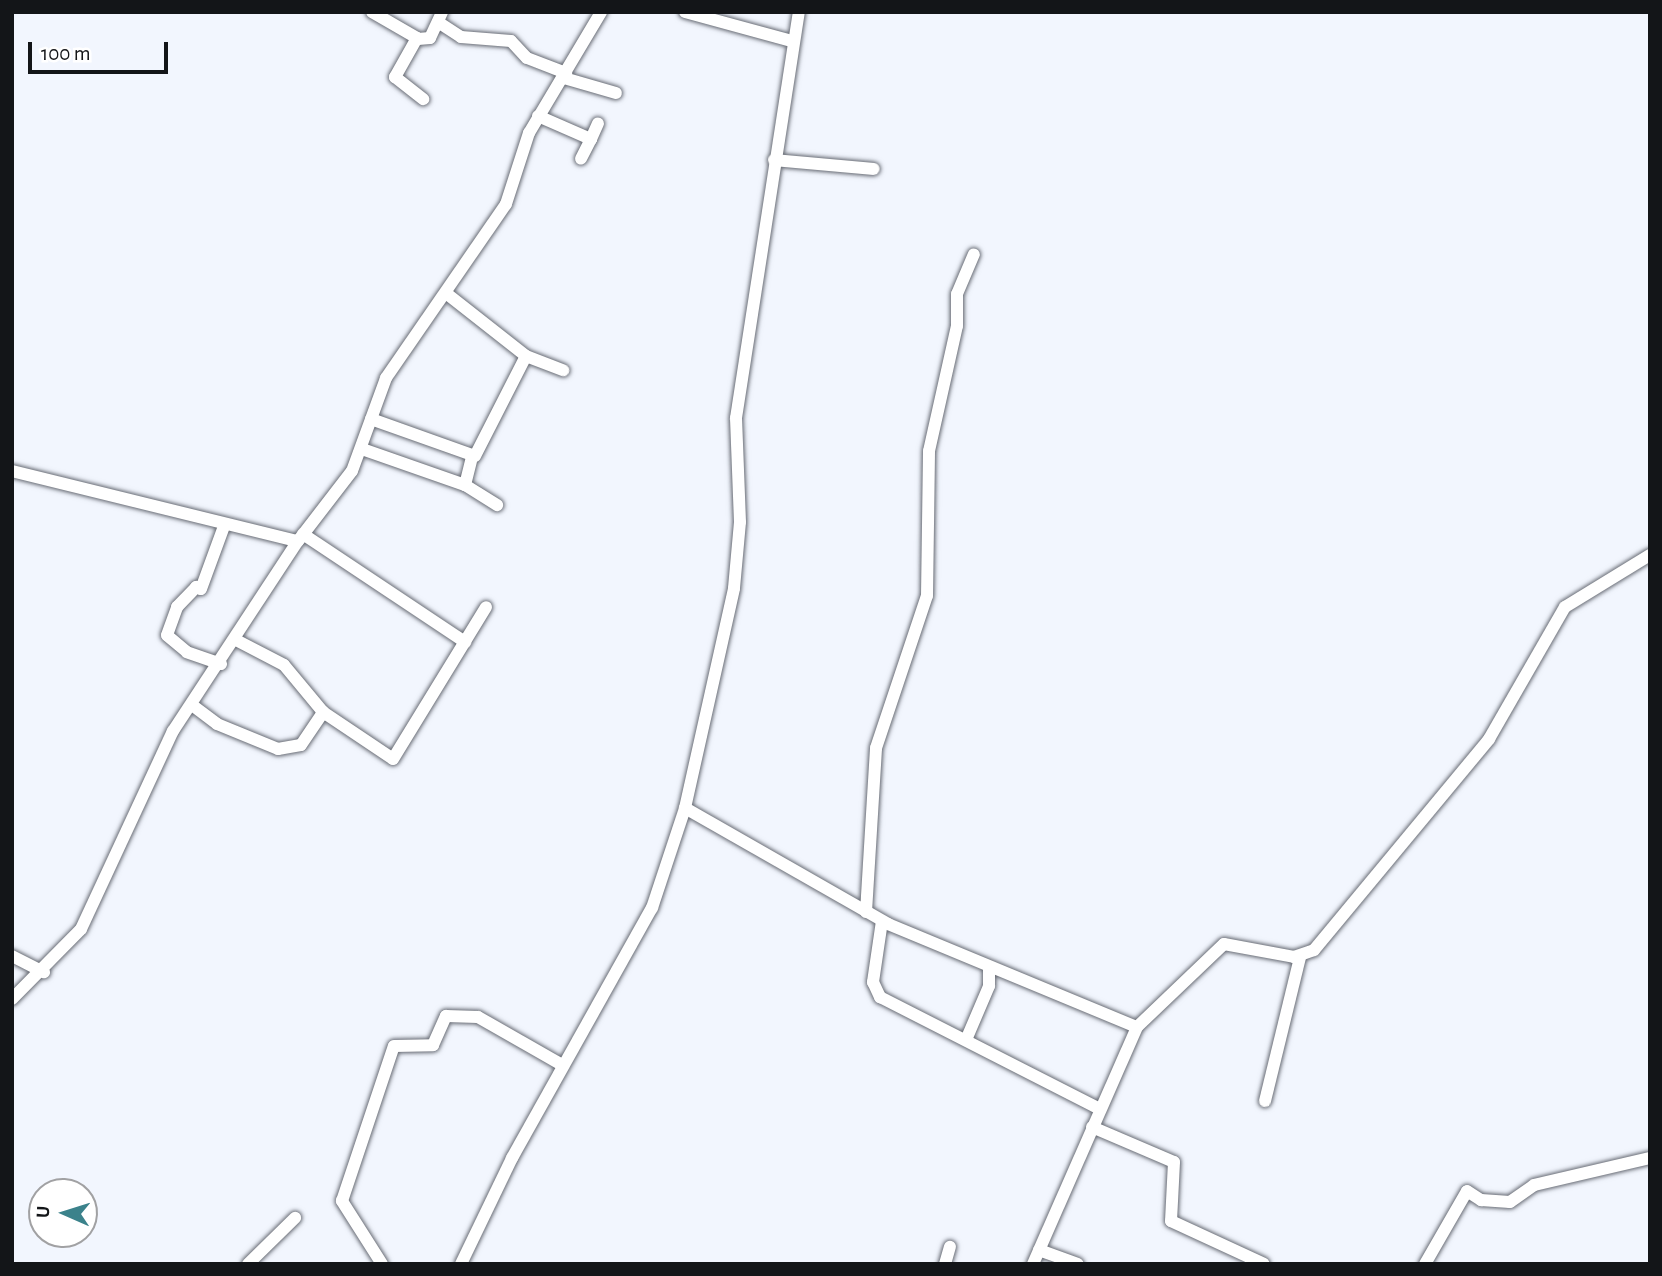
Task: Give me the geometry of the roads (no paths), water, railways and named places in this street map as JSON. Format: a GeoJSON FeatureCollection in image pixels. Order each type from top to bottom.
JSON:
{"type":"FeatureCollection","features":[{"type":"Feature","properties":{"kind":"street"},"geometry":{"type":"LineString","coordinates":[[372,12],[418,39],[430,38],[440,17],[461,37],[511,41],[534,61],[565,76],[616,93]]}},
{"type":"Feature","properties":{"kind":"street"},"geometry":{"type":"LineString","coordinates":[[12,999],[44,972],[82,926],[160,754],[221,664],[300,537],[345,482],[362,449],[386,378],[508,199],[538,116],[565,76],[601,12]]}},
{"type":"Feature","properties":{"kind":"street"},"geometry":{"type":"LineString","coordinates":[[685,12],[792,41]]}},
{"type":"Feature","properties":{"kind":"street"},"geometry":{"type":"LineString","coordinates":[[461,1264],[562,1065],[652,908],[685,808],[712,682],[721,656],[740,527],[736,418],[792,41],[799,12]]}},
{"type":"Feature","properties":{"kind":"street"},"geometry":{"type":"LineString","coordinates":[[418,39],[395,77],[424,99]]}},
{"type":"Feature","properties":{"kind":"street"},"geometry":{"type":"LineString","coordinates":[[538,116],[591,139]]}},
{"type":"Feature","properties":{"kind":"street"},"geometry":{"type":"LineString","coordinates":[[581,159],[598,123]]}},
{"type":"Feature","properties":{"kind":"street"},"geometry":{"type":"LineString","coordinates":[[774,160],[874,169]]}},
{"type":"Feature","properties":{"kind":"street"},"geometry":{"type":"LineString","coordinates":[[866,912],[876,748],[927,596],[929,451],[957,324],[958,293],[974,254]]}},
{"type":"Feature","properties":{"kind":"street"},"geometry":{"type":"LineString","coordinates":[[446,293],[526,356],[563,370]]}},
{"type":"Feature","properties":{"kind":"street"},"geometry":{"type":"LineString","coordinates":[[465,485],[472,457],[526,356]]}},
{"type":"Feature","properties":{"kind":"street"},"geometry":{"type":"LineString","coordinates":[[371,419],[472,457]]}},
{"type":"Feature","properties":{"kind":"street"},"geometry":{"type":"LineString","coordinates":[[362,449],[465,485],[488,504]]}},
{"type":"Feature","properties":{"kind":"street"},"geometry":{"type":"LineString","coordinates":[[12,471],[224,526],[300,537],[465,642]]}},
{"type":"Feature","properties":{"kind":"street"},"geometry":{"type":"LineString","coordinates":[[221,664],[187,652],[167,635],[177,607],[196,587],[201,589],[224,526]]}},
{"type":"Feature","properties":{"kind":"street"},"geometry":{"type":"LineString","coordinates":[[1265,1101],[1300,957],[1342,920],[1489,739],[1565,607],[1650,555]]}},
{"type":"Feature","properties":{"kind":"street"},"geometry":{"type":"LineString","coordinates":[[236,640],[284,665],[323,712],[393,759],[486,607]]}},
{"type":"Feature","properties":{"kind":"street"},"geometry":{"type":"LineString","coordinates":[[192,705],[218,724],[278,749],[301,746],[323,712]]}},
{"type":"Feature","properties":{"kind":"street"},"geometry":{"type":"LineString","coordinates":[[685,808],[882,921],[989,969],[1137,1027]]}},
{"type":"Feature","properties":{"kind":"street"},"geometry":{"type":"LineString","coordinates":[[882,921],[874,962],[876,993],[1100,1109]]}},
{"type":"Feature","properties":{"kind":"street"},"geometry":{"type":"LineString","coordinates":[[1033,1264],[1137,1027],[1224,944],[1300,957]]}},
{"type":"Feature","properties":{"kind":"street"},"geometry":{"type":"LineString","coordinates":[[12,956],[44,972]]}},
{"type":"Feature","properties":{"kind":"street"},"geometry":{"type":"LineString","coordinates":[[966,1040],[989,986],[989,969]]}},
{"type":"Feature","properties":{"kind":"street"},"geometry":{"type":"LineString","coordinates":[[382,1264],[342,1201],[394,1046],[433,1045],[446,1016],[478,1017],[562,1065]]}},
{"type":"Feature","properties":{"kind":"street"},"geometry":{"type":"LineString","coordinates":[[1092,1127],[1174,1161],[1172,1223],[1264,1264]]}},
{"type":"Feature","properties":{"kind":"street"},"geometry":{"type":"LineString","coordinates":[[1425,1264],[1467,1191],[1481,1200],[1510,1202],[1534,1185],[1650,1158]]}},
{"type":"Feature","properties":{"kind":"street"},"geometry":{"type":"LineString","coordinates":[[248,1264],[295,1218]]}},
{"type":"Feature","properties":{"kind":"street"},"geometry":{"type":"LineString","coordinates":[[945,1264],[950,1247]]}},
{"type":"Feature","properties":{"kind":"street"},"geometry":{"type":"LineString","coordinates":[[1039,1250],[1078,1264]]}}]}
